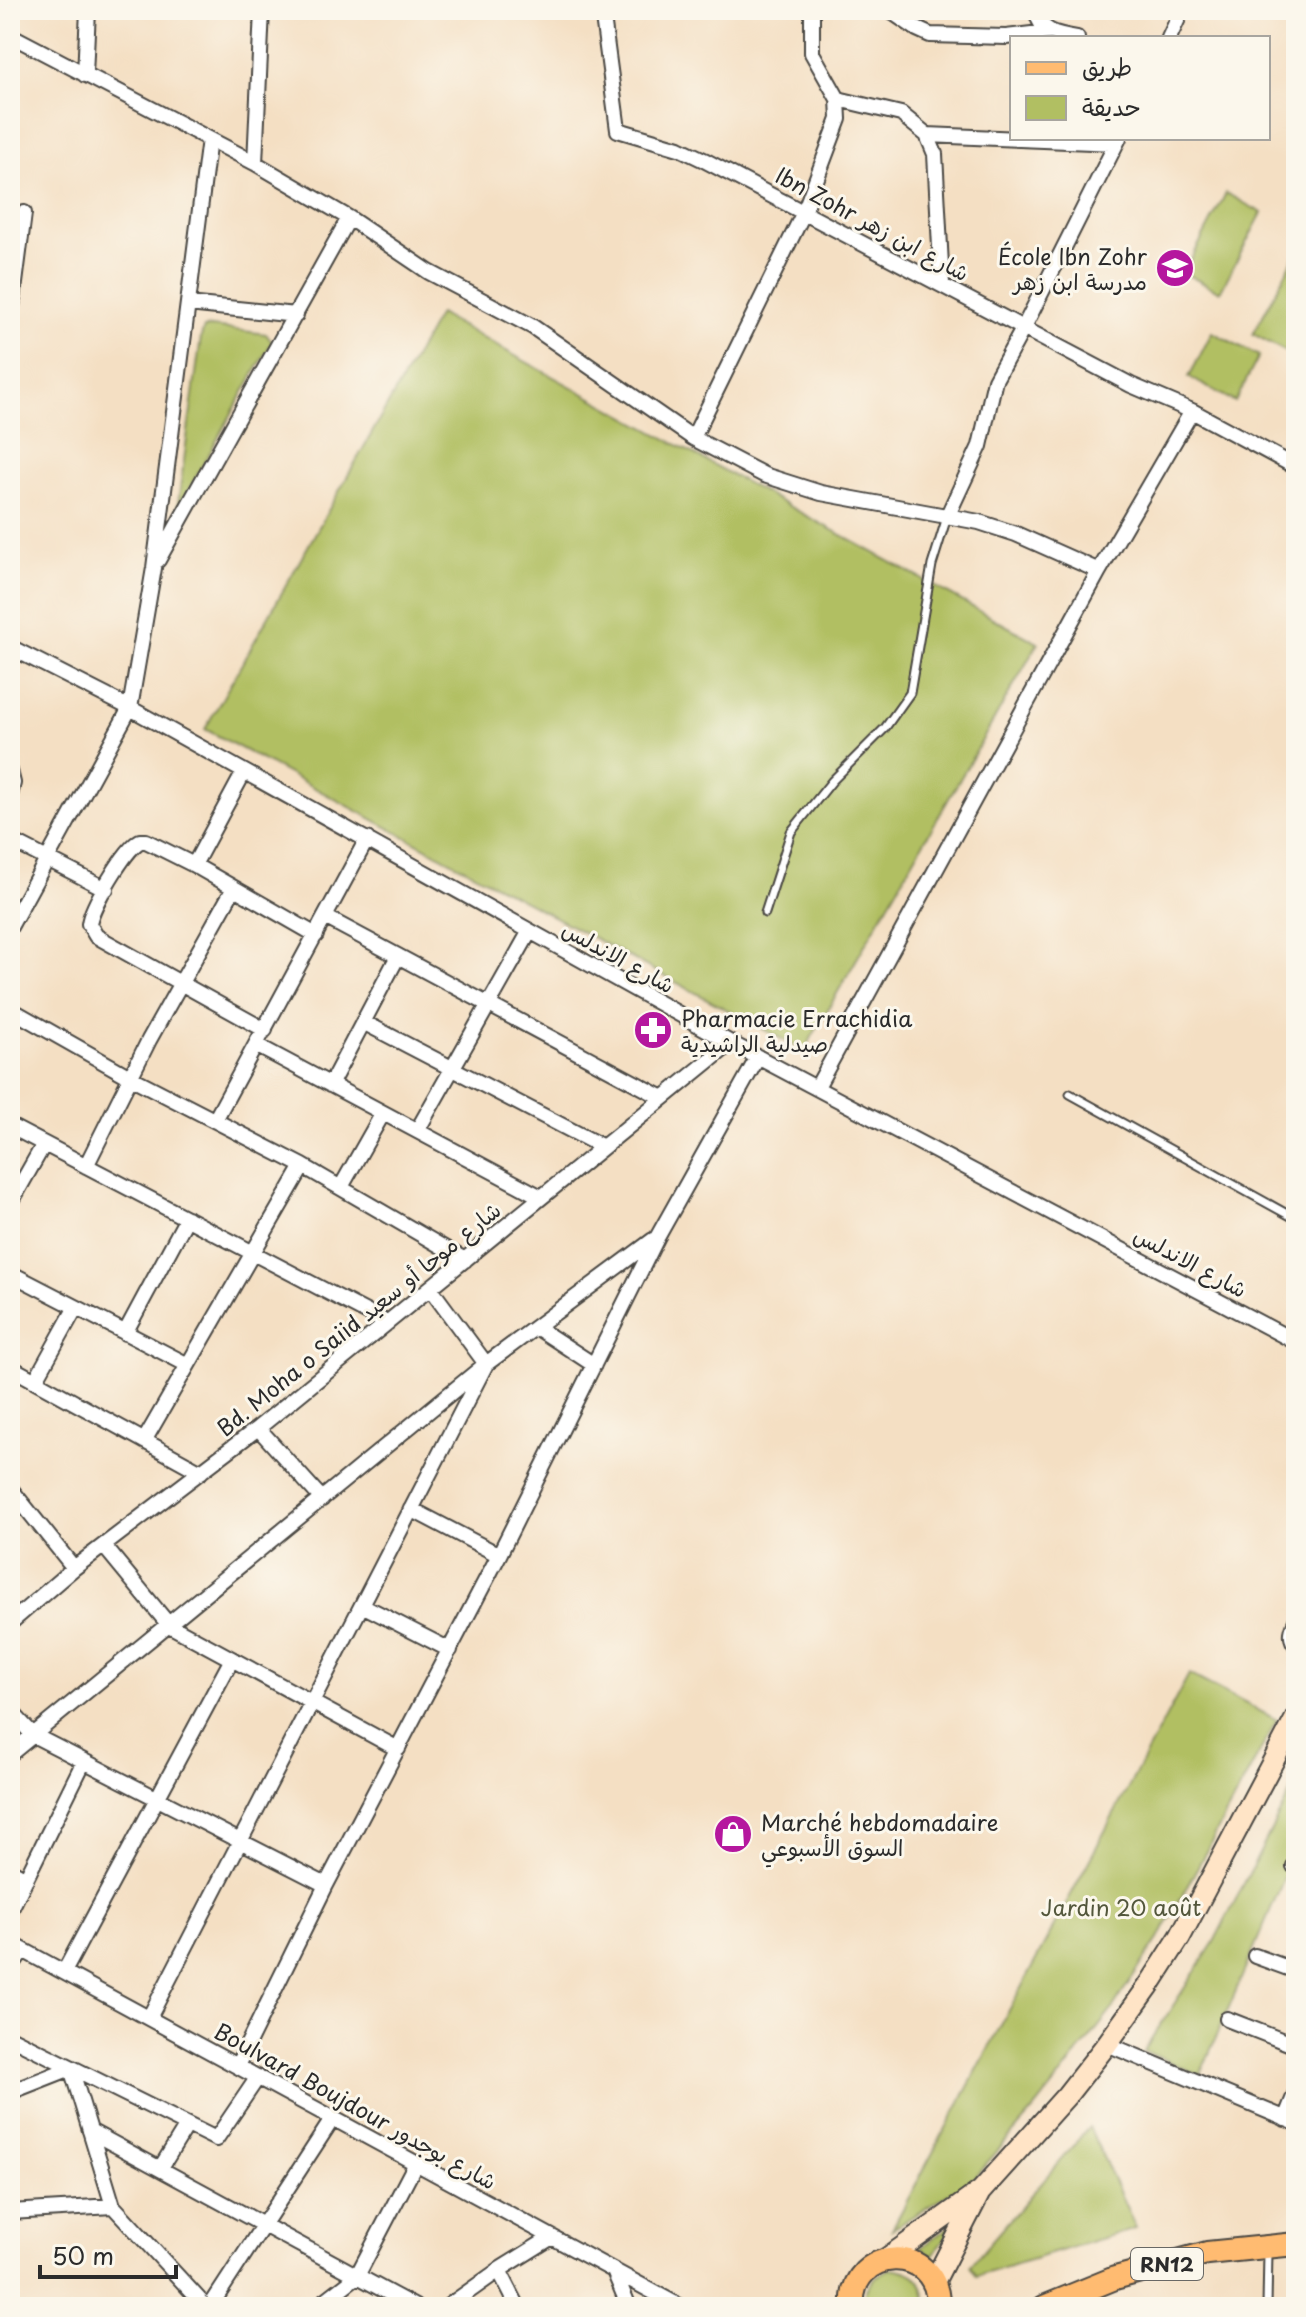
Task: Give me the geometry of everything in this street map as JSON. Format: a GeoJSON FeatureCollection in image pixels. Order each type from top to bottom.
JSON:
{"type":"FeatureCollection","features":[{"type":"Feature","properties":{"kind":"main road"},"geometry":{"type":"LineString","coordinates":[[850,2305],[862,2275],[873,2265],[981,2191],[1067,2095],[1107,2044],[1180,1937],[1296,1718]]}},
{"type":"Feature","properties":{"kind":"main road"},"geometry":{"type":"LineString","coordinates":[[934,2282],[981,2191]]}},
{"type":"Feature","properties":{"kind":"main road","name":"RN12"},"geometry":{"type":"LineString","coordinates":[[1044,2307],[1115,2278],[1192,2257],[1296,2244]]}},
{"type":"Feature","properties":{"kind":"main road"},"geometry":{"type":"LineString","coordinates":[[886,2259],[909,2260],[919,2265],[934,2282],[938,2307]]}},
{"type":"Feature","properties":{"kind":"street"},"geometry":{"type":"LineString","coordinates":[[85,75],[88,10]]}},
{"type":"Feature","properties":{"kind":"street"},"geometry":{"type":"LineString","coordinates":[[255,163],[262,10]]}},
{"type":"Feature","properties":{"kind":"street","name":"Ibn Zohr شارع ابن زهر"},"geometry":{"type":"LineString","coordinates":[[602,10],[618,130],[679,148],[1131,385],[1192,411],[1296,467]]}},
{"type":"Feature","properties":{"kind":"street"},"geometry":{"type":"LineString","coordinates":[[693,438],[804,212],[839,119],[838,99],[812,53],[812,10]]}},
{"type":"Feature","properties":{"kind":"street"},"geometry":{"type":"LineString","coordinates":[[889,10],[930,35],[1010,37]]}},
{"type":"Feature","properties":{"kind":"street"},"geometry":{"type":"LineString","coordinates":[[1037,10],[1039,23],[1049,32]]}},
{"type":"Feature","properties":{"kind":"street"},"geometry":{"type":"LineString","coordinates":[[1170,36],[1182,10]]}},
{"type":"Feature","properties":{"kind":"street"},"geometry":{"type":"LineString","coordinates":[[1015,36],[1049,32],[1068,36]]}},
{"type":"Feature","properties":{"kind":"street"},"geometry":{"type":"LineString","coordinates":[[10,35],[255,163],[349,218],[429,272],[533,327],[693,438],[764,475],[821,493],[979,522],[1016,534],[1099,571]]}},
{"type":"Feature","properties":{"kind":"street"},"geometry":{"type":"LineString","coordinates":[[838,99],[901,114],[927,135],[935,154],[942,284]]}},
{"type":"Feature","properties":{"kind":"street"},"geometry":{"type":"LineString","coordinates":[[927,135],[1010,137]]}},
{"type":"Feature","properties":{"kind":"street"},"geometry":{"type":"LineString","coordinates":[[10,927],[130,708],[154,568],[209,139]]}},
{"type":"Feature","properties":{"kind":"street"},"geometry":{"type":"LineString","coordinates":[[947,517],[980,446],[995,380],[1118,140]]}},
{"type":"Feature","properties":{"kind":"street"},"geometry":{"type":"LineString","coordinates":[[10,322],[24,213]]}},
{"type":"Feature","properties":{"kind":"street"},"geometry":{"type":"LineString","coordinates":[[154,568],[349,218]]}},
{"type":"Feature","properties":{"kind":"street"},"geometry":{"type":"LineString","coordinates":[[188,304],[296,315]]}},
{"type":"Feature","properties":{"kind":"street"},"geometry":{"type":"LineString","coordinates":[[817,1087],[1099,571],[1192,411]]}},
{"type":"Feature","properties":{"kind":"street","name":"شارع الاندلس"},"geometry":{"type":"LineString","coordinates":[[11,650],[130,708],[731,1043],[1296,1342]]}},
{"type":"Feature","properties":{"kind":"street"},"geometry":{"type":"LineString","coordinates":[[10,771],[13,777],[10,795]]}},
{"type":"Feature","properties":{"kind":"street"},"geometry":{"type":"LineString","coordinates":[[194,865],[244,772]]}},
{"type":"Feature","properties":{"kind":"street"},"geometry":{"type":"LineString","coordinates":[[215,1120],[367,839]]}},
{"type":"Feature","properties":{"kind":"street"},"geometry":{"type":"LineString","coordinates":[[10,840],[106,889]]}},
{"type":"Feature","properties":{"kind":"street"},"geometry":{"type":"LineString","coordinates":[[265,1030],[91,933],[89,919],[129,849],[140,841],[159,846],[316,935]]}},
{"type":"Feature","properties":{"kind":"street"},"geometry":{"type":"LineString","coordinates":[[86,1166],[130,1077],[234,888]]}},
{"type":"Feature","properties":{"kind":"street"},"geometry":{"type":"LineString","coordinates":[[325,917],[663,1098]]}},
{"type":"Feature","properties":{"kind":"street"},"geometry":{"type":"LineString","coordinates":[[417,1131],[530,931]]}},
{"type":"Feature","properties":{"kind":"street"},"geometry":{"type":"LineString","coordinates":[[330,1085],[398,956]]}},
{"type":"Feature","properties":{"kind":"street"},"geometry":{"type":"LineString","coordinates":[[10,1009],[130,1077],[303,1166],[465,1260]]}},
{"type":"Feature","properties":{"kind":"street"},"geometry":{"type":"LineString","coordinates":[[363,1022],[603,1147]]}},
{"type":"Feature","properties":{"kind":"street","name":"Bd. Moha o Saiid شارع موحا أو سعيد"},"geometry":{"type":"LineString","coordinates":[[10,1623],[74,1568],[258,1428],[731,1043]]}},
{"type":"Feature","properties":{"kind":"street"},"geometry":{"type":"LineString","coordinates":[[256,1045],[541,1197]]}},
{"type":"Feature","properties":{"kind":"street"},"geometry":{"type":"LineString","coordinates":[[237,2066],[326,1885],[499,1555],[658,1236],[758,1057]]}},
{"type":"Feature","properties":{"kind":"street"},"geometry":{"type":"LineString","coordinates":[[341,1187],[383,1113]]}},
{"type":"Feature","properties":{"kind":"street"},"geometry":{"type":"LineString","coordinates":[[10,1126],[387,1323]]}},
{"type":"Feature","properties":{"kind":"street"},"geometry":{"type":"LineString","coordinates":[[10,1204],[44,1144]]}},
{"type":"Feature","properties":{"kind":"street"},"geometry":{"type":"LineString","coordinates":[[144,1441],[303,1166]]}},
{"type":"Feature","properties":{"kind":"street"},"geometry":{"type":"LineString","coordinates":[[125,1333],[187,1218]]}},
{"type":"Feature","properties":{"kind":"street"},"geometry":{"type":"LineString","coordinates":[[10,1754],[486,1364],[658,1236]]}},
{"type":"Feature","properties":{"kind":"street"},"geometry":{"type":"LineString","coordinates":[[10,1273],[188,1365]]}},
{"type":"Feature","properties":{"kind":"street"},"geometry":{"type":"LineString","coordinates":[[430,1288],[486,1364]]}},
{"type":"Feature","properties":{"kind":"street"},"geometry":{"type":"LineString","coordinates":[[35,1381],[76,1307]]}},
{"type":"Feature","properties":{"kind":"street"},"geometry":{"type":"LineString","coordinates":[[536,1327],[594,1365]]}},
{"type":"Feature","properties":{"kind":"street"},"geometry":{"type":"LineString","coordinates":[[149,2018],[486,1364]]}},
{"type":"Feature","properties":{"kind":"street"},"geometry":{"type":"LineString","coordinates":[[10,1368],[201,1472]]}},
{"type":"Feature","properties":{"kind":"street"},"geometry":{"type":"LineString","coordinates":[[258,1428],[322,1499]]}},
{"type":"Feature","properties":{"kind":"street"},"geometry":{"type":"LineString","coordinates":[[10,1488],[74,1568]]}},
{"type":"Feature","properties":{"kind":"street"},"geometry":{"type":"LineString","coordinates":[[411,1509],[499,1555]]}},
{"type":"Feature","properties":{"kind":"street"},"geometry":{"type":"LineString","coordinates":[[104,1546],[169,1625],[398,1749]]}},
{"type":"Feature","properties":{"kind":"street"},"geometry":{"type":"LineString","coordinates":[[362,1605],[450,1650]]}},
{"type":"Feature","properties":{"kind":"street"},"geometry":{"type":"LineString","coordinates":[[64,1972],[232,1659]]}},
{"type":"Feature","properties":{"kind":"street"},"geometry":{"type":"LineString","coordinates":[[10,1710],[33,1735],[326,1885]]}},
{"type":"Feature","properties":{"kind":"street"},"geometry":{"type":"LineString","coordinates":[[10,1911],[84,1761]]}},
{"type":"Feature","properties":{"kind":"street"},"geometry":{"type":"LineString","coordinates":[[10,1870],[26,1879]]}},
{"type":"Feature","properties":{"kind":"street"},"geometry":{"type":"LineString","coordinates":[[10,1968],[17,1946]]}},
{"type":"Feature","properties":{"kind":"street","name":"Boulvard Boujdour شارع بوجدور"},"geometry":{"type":"LineString","coordinates":[[17,1946],[681,2307]]}},
{"type":"Feature","properties":{"kind":"street"},"geometry":{"type":"LineString","coordinates":[[1255,1956],[1295,1969]]}},
{"type":"Feature","properties":{"kind":"street"},"geometry":{"type":"LineString","coordinates":[[1227,2019],[1296,2046]]}},
{"type":"Feature","properties":{"kind":"street"},"geometry":{"type":"LineString","coordinates":[[10,2037],[216,2139],[258,2077]]}},
{"type":"Feature","properties":{"kind":"street"},"geometry":{"type":"LineString","coordinates":[[1107,2044],[1290,2121],[1296,2092]]}},
{"type":"Feature","properties":{"kind":"street"},"geometry":{"type":"LineString","coordinates":[[10,2092],[71,2068]]}},
{"type":"Feature","properties":{"kind":"street"},"geometry":{"type":"LineString","coordinates":[[71,2068],[113,2206],[208,2307],[265,2226],[333,2118]]}},
{"type":"Feature","properties":{"kind":"street"},"geometry":{"type":"LineString","coordinates":[[160,2169],[187,2125]]}},
{"type":"Feature","properties":{"kind":"street"},"geometry":{"type":"LineString","coordinates":[[90,2131],[415,2307]]}},
{"type":"Feature","properties":{"kind":"street"},"geometry":{"type":"LineString","coordinates":[[317,2307],[357,2276],[416,2163]]}},
{"type":"Feature","properties":{"kind":"street"},"geometry":{"type":"LineString","coordinates":[[10,2212],[113,2206]]}},
{"type":"Feature","properties":{"kind":"street"},"geometry":{"type":"LineString","coordinates":[[447,2307],[552,2237]]}},
{"type":"Feature","properties":{"kind":"street"},"geometry":{"type":"LineString","coordinates":[[499,2270],[518,2307]]}},
{"type":"Feature","properties":{"kind":"street"},"geometry":{"type":"LineString","coordinates":[[613,2270],[629,2307]]}},
{"type":"Feature","properties":{"kind":"lane"},"geometry":{"type":"LineString","coordinates":[[765,913],[791,832],[832,781],[885,728],[910,693],[932,565],[947,517]]}},
{"type":"Feature","properties":{"kind":"lane"},"geometry":{"type":"LineString","coordinates":[[1070,1094],[1296,1219]]}},
{"type":"Feature","properties":{"kind":"lane"},"geometry":{"type":"LineString","coordinates":[[1296,1613],[1287,1636],[1296,1650]]}},
{"type":"Feature","properties":{"kind":"lane"},"geometry":{"type":"LineString","coordinates":[[1267,2307],[1268,2246]]}},
{"type":"Feature","properties":{"kind":"green space"},"geometry":{"type":"Polygon","coordinates":[[[1226,193],[1262,213],[1220,292],[1184,273],[1226,193]]]}},
{"type":"Feature","properties":{"kind":"green space"},"geometry":{"type":"Polygon","coordinates":[[[1296,254],[1296,357],[1253,334],[1296,254]]]}},
{"type":"Feature","properties":{"kind":"green space"},"geometry":{"type":"Polygon","coordinates":[[[439,314],[1038,643],[804,1051],[205,729],[439,314]]]}},
{"type":"Feature","properties":{"kind":"green space"},"geometry":{"type":"Polygon","coordinates":[[[204,328],[266,334],[272,342],[177,511],[201,337],[204,328]]]}},
{"type":"Feature","properties":{"kind":"green space"},"geometry":{"type":"Polygon","coordinates":[[[1212,332],[1259,356],[1235,402],[1189,377],[1212,332]]]}},
{"type":"Feature","properties":{"kind":"green space","name":"Jardin 20 août"},"geometry":{"type":"Polygon","coordinates":[[[1189,1674],[1277,1720],[1162,1933],[1111,2011],[1037,2106],[973,2179],[892,2229],[1189,1674]]]}},
{"type":"Feature","properties":{"kind":"green space"},"geometry":{"type":"Polygon","coordinates":[[[1296,1782],[1296,1850],[1200,2075],[1144,2051],[1214,1942],[1296,1782]]]}},
{"type":"Feature","properties":{"kind":"green space"},"geometry":{"type":"Polygon","coordinates":[[[1089,2127],[1136,2228],[977,2276],[970,2266],[1089,2127]]]}},
{"type":"Feature","properties":{"kind":"green space"},"geometry":{"type":"Polygon","coordinates":[[[958,2220],[932,2256],[920,2248],[958,2220]]]}},
{"type":"Feature","properties":{"kind":"green space"},"geometry":{"type":"Polygon","coordinates":[[[892,2268],[909,2272],[919,2279],[927,2307],[864,2307],[870,2282],[892,2268]]]}},
{"type":"Feature","properties":{"kind":"place","name":"École Ibn Zohr مدرسة ابن زهر"},"geometry":{"type":"Point","coordinates":[1175,268]}},
{"type":"Feature","properties":{"kind":"place","name":"Pharmacie Errachidia صيدلية الراشيدية"},"geometry":{"type":"Point","coordinates":[653,1030]}},
{"type":"Feature","properties":{"kind":"place","name":"Marché hebdomadaire السوق الأسبوعي"},"geometry":{"type":"Point","coordinates":[733,1834]}}]}
